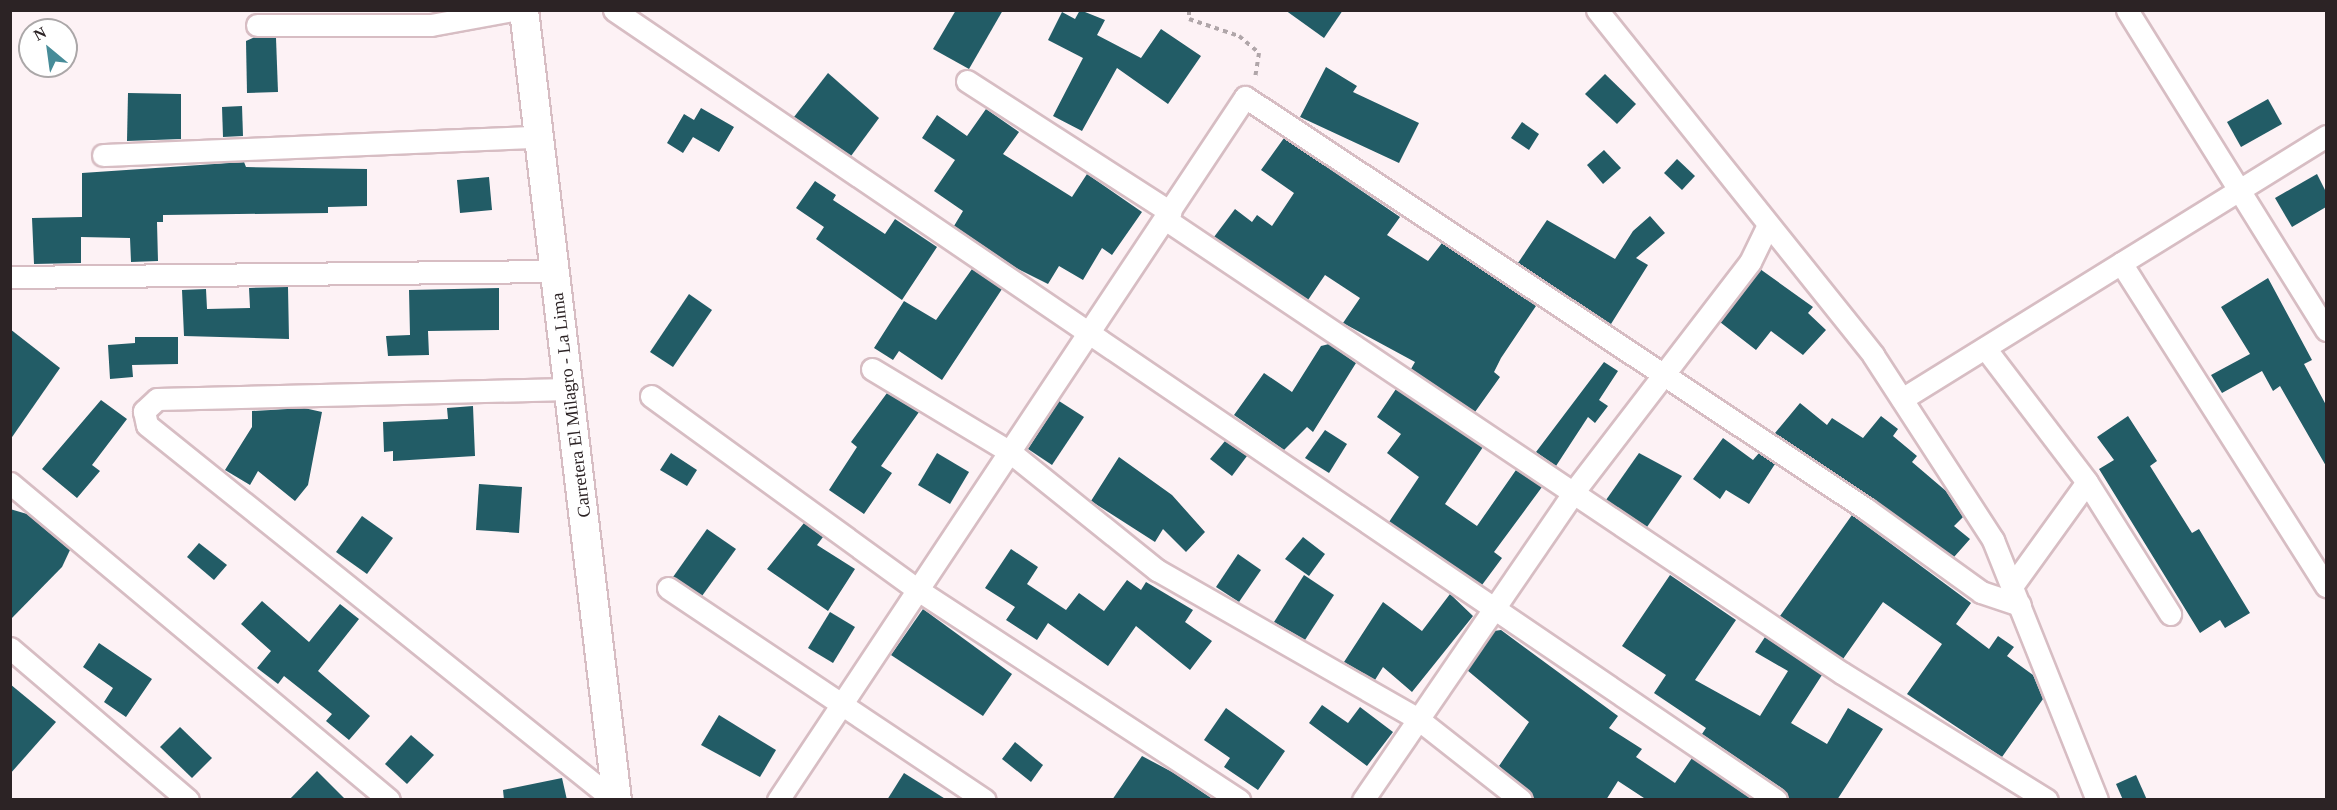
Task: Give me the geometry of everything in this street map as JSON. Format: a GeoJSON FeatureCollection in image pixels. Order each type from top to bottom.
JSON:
{"type":"FeatureCollection","features":[{"type":"Feature","properties":{"kind":"main road","name":"Carretera El Milagro - La Lima"},"geometry":{"type":"LineString","coordinates":[[524,10],[616,800]]}},
{"type":"Feature","properties":{"kind":"street"},"geometry":{"type":"LineString","coordinates":[[257,25],[431,25],[512,10]]}},
{"type":"Feature","properties":{"kind":"street"},"geometry":{"type":"LineString","coordinates":[[614,10],[1493,610],[1776,800]]}},
{"type":"Feature","properties":{"kind":"street"},"geometry":{"type":"LineString","coordinates":[[1597,10],[1768,225],[1902,399],[1993,540],[2097,800]]}},
{"type":"Feature","properties":{"kind":"street"},"geometry":{"type":"LineString","coordinates":[[2127,10],[2236,192],[2326,330]]}},
{"type":"Feature","properties":{"kind":"street"},"geometry":{"type":"LineString","coordinates":[[968,81],[1575,490],[1813,654],[2047,800]]}},
{"type":"Feature","properties":{"kind":"street"},"geometry":{"type":"LineString","coordinates":[[778,800],[1245,97],[1662,371],[1981,592],[2016,595]]}},
{"type":"Feature","properties":{"kind":"street"},"geometry":{"type":"LineString","coordinates":[[103,155],[539,136]]}},
{"type":"Feature","properties":{"kind":"street"},"geometry":{"type":"LineString","coordinates":[[1902,399],[2326,136]]}},
{"type":"Feature","properties":{"kind":"street"},"geometry":{"type":"LineString","coordinates":[[1363,800],[1575,490],[1662,371],[1750,262],[1768,225]]}},
{"type":"Feature","properties":{"kind":"street"},"geometry":{"type":"LineString","coordinates":[[2121,263],[2326,586]]}},
{"type":"Feature","properties":{"kind":"street"},"geometry":{"type":"LineString","coordinates":[[10,277],[555,271]]}},
{"type":"Feature","properties":{"kind":"street"},"geometry":{"type":"LineString","coordinates":[[1984,348],[2087,482],[2170,615]]}},
{"type":"Feature","properties":{"kind":"street"},"geometry":{"type":"LineString","coordinates":[[872,369],[1010,452],[1157,570],[1418,719],[1521,800]]}},
{"type":"Feature","properties":{"kind":"street"},"geometry":{"type":"LineString","coordinates":[[569,389],[157,399],[144,411],[147,425],[616,800]]}},
{"type":"Feature","properties":{"kind":"street"},"geometry":{"type":"LineString","coordinates":[[651,396],[918,590],[1239,800]]}},
{"type":"Feature","properties":{"kind":"street"},"geometry":{"type":"LineString","coordinates":[[2016,595],[2087,482]]}},
{"type":"Feature","properties":{"kind":"street"},"geometry":{"type":"LineString","coordinates":[[10,483],[389,800]]}},
{"type":"Feature","properties":{"kind":"street"},"geometry":{"type":"LineString","coordinates":[[668,588],[840,706],[985,800]]}},
{"type":"Feature","properties":{"kind":"street"},"geometry":{"type":"LineString","coordinates":[[10,648],[188,800]]}},
{"type":"Feature","properties":{"kind":"path"},"geometry":{"type":"LineString","coordinates":[[1189,10],[1189,19],[1239,36],[1259,53],[1245,97]]}},
{"type":"Feature","properties":{"kind":"building"},"geometry":{"type":"Polygon","coordinates":[[[956,10],[1003,10],[969,69],[933,49],[956,10]]]}},
{"type":"Feature","properties":{"kind":"building"},"geometry":{"type":"Polygon","coordinates":[[[1080,10],[1105,20],[1097,35],[1141,58],[1161,29],[1201,56],[1168,104],[1117,68],[1082,131],[1053,116],[1083,58],[1048,40],[1062,12],[1075,19],[1080,10]]]}},
{"type":"Feature","properties":{"kind":"building"},"geometry":{"type":"Polygon","coordinates":[[[1285,10],[1343,10],[1324,38],[1285,10]]]}},
{"type":"Feature","properties":{"kind":"building"},"geometry":{"type":"Polygon","coordinates":[[[255,37],[276,38],[278,92],[247,93],[246,41],[255,37]]]}},
{"type":"Feature","properties":{"kind":"building"},"geometry":{"type":"Polygon","coordinates":[[[1326,67],[1357,86],[1353,92],[1419,123],[1399,163],[1300,117],[1326,67]]]}},
{"type":"Feature","properties":{"kind":"building"},"geometry":{"type":"Polygon","coordinates":[[[828,73],[879,118],[851,156],[794,117],[828,73]]]}},
{"type":"Feature","properties":{"kind":"building"},"geometry":{"type":"Polygon","coordinates":[[[1605,74],[1636,104],[1617,124],[1585,94],[1605,74]]]}},
{"type":"Feature","properties":{"kind":"building"},"geometry":{"type":"Polygon","coordinates":[[[128,93],[181,94],[181,139],[127,141],[128,93]]]}},
{"type":"Feature","properties":{"kind":"building"},"geometry":{"type":"Polygon","coordinates":[[[2268,99],[2282,124],[2241,147],[2227,122],[2268,99]]]}},
{"type":"Feature","properties":{"kind":"building"},"geometry":{"type":"Polygon","coordinates":[[[242,106],[243,136],[223,137],[222,107],[242,106]]]}},
{"type":"Feature","properties":{"kind":"building"},"geometry":{"type":"Polygon","coordinates":[[[701,108],[734,127],[719,152],[693,137],[683,153],[667,143],[684,114],[694,120],[701,108]]]}},
{"type":"Feature","properties":{"kind":"building"},"geometry":{"type":"Polygon","coordinates":[[[986,109],[1019,132],[1003,154],[1072,197],[1087,174],[1142,212],[1112,255],[1102,248],[1083,280],[1059,266],[1048,284],[1016,268],[954,226],[963,211],[934,191],[955,160],[922,138],[937,115],[967,136],[986,109]]]}},
{"type":"Feature","properties":{"kind":"building"},"geometry":{"type":"Polygon","coordinates":[[[1522,122],[1539,134],[1529,150],[1511,138],[1522,122]]]}},
{"type":"Feature","properties":{"kind":"building"},"geometry":{"type":"Polygon","coordinates":[[[1284,138],[1400,217],[1387,235],[1428,261],[1442,243],[1536,306],[1501,358],[1494,372],[1500,377],[1475,412],[1411,369],[1415,362],[1343,323],[1360,298],[1325,275],[1308,300],[1214,237],[1235,209],[1252,222],[1257,215],[1272,226],[1294,193],[1261,170],[1284,138]]]}},
{"type":"Feature","properties":{"kind":"building"},"geometry":{"type":"Polygon","coordinates":[[[1604,150],[1621,168],[1603,184],[1587,165],[1604,150]]]}},
{"type":"Feature","properties":{"kind":"building"},"geometry":{"type":"Polygon","coordinates":[[[1677,159],[1695,176],[1682,190],[1664,173],[1677,159]]]}},
{"type":"Feature","properties":{"kind":"building"},"geometry":{"type":"Polygon","coordinates":[[[244,162],[246,167],[367,169],[367,206],[328,207],[328,213],[163,215],[163,222],[157,222],[158,261],[131,262],[130,238],[81,237],[81,263],[34,264],[32,218],[82,217],[82,173],[244,162]]]}},
{"type":"Feature","properties":{"kind":"building"},"geometry":{"type":"Polygon","coordinates":[[[2317,174],[2326,192],[2326,207],[2292,227],[2275,198],[2317,174]]]}},
{"type":"Feature","properties":{"kind":"building"},"geometry":{"type":"Polygon","coordinates":[[[489,177],[492,210],[460,213],[457,180],[489,177]]]}},
{"type":"Feature","properties":{"kind":"building"},"geometry":{"type":"Polygon","coordinates":[[[815,181],[836,195],[833,200],[885,234],[895,219],[937,247],[902,300],[816,239],[824,227],[796,208],[815,181]]]}},
{"type":"Feature","properties":{"kind":"building"},"geometry":{"type":"Polygon","coordinates":[[[1650,216],[1665,233],[1636,258],[1648,265],[1611,324],[1518,263],[1547,220],[1615,259],[1633,231],[1650,216]]]}},
{"type":"Feature","properties":{"kind":"building"},"geometry":{"type":"Polygon","coordinates":[[[972,269],[1002,289],[942,380],[899,351],[893,360],[874,348],[904,301],[936,320],[972,269]]]}},
{"type":"Feature","properties":{"kind":"building"},"geometry":{"type":"Polygon","coordinates":[[[1760,269],[1813,307],[1808,313],[1826,330],[1803,355],[1771,331],[1756,350],[1720,322],[1760,269]]]}},
{"type":"Feature","properties":{"kind":"building"},"geometry":{"type":"Polygon","coordinates":[[[2268,278],[2312,360],[2304,364],[2326,405],[2326,466],[2280,386],[2273,391],[2262,371],[2222,393],[2211,375],[2250,354],[2221,307],[2268,278]]]}},
{"type":"Feature","properties":{"kind":"building"},"geometry":{"type":"Polygon","coordinates":[[[288,287],[289,339],[184,336],[182,290],[206,289],[207,309],[250,308],[249,288],[288,287]]]}},
{"type":"Feature","properties":{"kind":"building"},"geometry":{"type":"Polygon","coordinates":[[[499,288],[499,330],[428,331],[429,355],[388,356],[386,336],[410,335],[409,290],[499,288]]]}},
{"type":"Feature","properties":{"kind":"building"},"geometry":{"type":"Polygon","coordinates":[[[689,294],[712,310],[673,367],[650,352],[689,294]]]}},
{"type":"Feature","properties":{"kind":"building"},"geometry":{"type":"Polygon","coordinates":[[[10,329],[60,368],[10,440],[10,329]]]}},
{"type":"Feature","properties":{"kind":"building"},"geometry":{"type":"Polygon","coordinates":[[[135,337],[178,337],[178,364],[132,365],[133,377],[110,379],[108,345],[135,343],[135,337]]]}},
{"type":"Feature","properties":{"kind":"building"},"geometry":{"type":"Polygon","coordinates":[[[1329,344],[1356,363],[1313,432],[1307,427],[1284,450],[1234,415],[1264,373],[1292,392],[1321,346],[1329,344]]]}},
{"type":"Feature","properties":{"kind":"building"},"geometry":{"type":"Polygon","coordinates":[[[1604,362],[1618,371],[1599,400],[1608,406],[1595,423],[1588,417],[1556,466],[1536,452],[1604,362]]]}},
{"type":"Feature","properties":{"kind":"building"},"geometry":{"type":"Polygon","coordinates":[[[1396,389],[1483,447],[1445,504],[1477,526],[1516,470],[1542,487],[1494,552],[1502,558],[1482,585],[1389,522],[1419,477],[1387,453],[1401,434],[1377,417],[1396,389]]]}},
{"type":"Feature","properties":{"kind":"building"},"geometry":{"type":"Polygon","coordinates":[[[887,393],[919,412],[881,466],[892,473],[864,514],[829,490],[857,447],[851,442],[887,393]]]}},
{"type":"Feature","properties":{"kind":"building"},"geometry":{"type":"Polygon","coordinates":[[[101,400],[127,419],[92,465],[100,471],[77,498],[42,469],[101,400]]]}},
{"type":"Feature","properties":{"kind":"building"},"geometry":{"type":"Polygon","coordinates":[[[1059,401],[1084,417],[1052,465],[1028,449],[1059,401]]]}},
{"type":"Feature","properties":{"kind":"building"},"geometry":{"type":"Polygon","coordinates":[[[1800,403],[1827,425],[1832,418],[1863,438],[1881,416],[1898,429],[1893,436],[1917,456],[1912,462],[1946,491],[1963,517],[1954,526],[1970,539],[1954,557],[1775,433],[1800,403]]]}},
{"type":"Feature","properties":{"kind":"building"},"geometry":{"type":"Polygon","coordinates":[[[473,406],[475,456],[393,461],[393,451],[384,452],[383,422],[448,419],[447,408],[473,406]]]}},
{"type":"Feature","properties":{"kind":"building"},"geometry":{"type":"Polygon","coordinates":[[[304,408],[322,412],[308,485],[295,501],[258,471],[250,485],[225,470],[252,427],[252,411],[304,408]]]}},
{"type":"Feature","properties":{"kind":"building"},"geometry":{"type":"Polygon","coordinates":[[[2128,416],[2157,461],[2150,466],[2192,533],[2199,529],[2250,613],[2225,628],[2220,620],[2200,633],[2099,469],[2114,460],[2097,437],[2128,416]]]}},
{"type":"Feature","properties":{"kind":"building"},"geometry":{"type":"Polygon","coordinates":[[[1325,430],[1347,444],[1329,473],[1305,458],[1325,430]]]}},
{"type":"Feature","properties":{"kind":"building"},"geometry":{"type":"Polygon","coordinates":[[[1723,438],[1753,460],[1759,453],[1775,464],[1749,504],[1726,490],[1720,499],[1693,479],[1723,438]]]}},
{"type":"Feature","properties":{"kind":"building"},"geometry":{"type":"Polygon","coordinates":[[[1225,441],[1247,456],[1232,476],[1210,459],[1225,441]]]}},
{"type":"Feature","properties":{"kind":"building"},"geometry":{"type":"Polygon","coordinates":[[[671,453],[697,470],[687,486],[660,470],[671,453]]]}},
{"type":"Feature","properties":{"kind":"building"},"geometry":{"type":"Polygon","coordinates":[[[937,453],[969,472],[950,504],[918,485],[937,453]]]}},
{"type":"Feature","properties":{"kind":"building"},"geometry":{"type":"Polygon","coordinates":[[[1639,453],[1682,476],[1647,527],[1606,500],[1639,453]]]}},
{"type":"Feature","properties":{"kind":"building"},"geometry":{"type":"Polygon","coordinates":[[[1119,457],[1172,495],[1205,532],[1186,552],[1163,529],[1155,542],[1091,501],[1119,457]]]}},
{"type":"Feature","properties":{"kind":"building"},"geometry":{"type":"Polygon","coordinates":[[[479,484],[522,487],[519,533],[476,530],[479,484]]]}},
{"type":"Feature","properties":{"kind":"building"},"geometry":{"type":"Polygon","coordinates":[[[10,509],[27,514],[70,550],[62,567],[10,620],[10,509]]]}},
{"type":"Feature","properties":{"kind":"building"},"geometry":{"type":"Polygon","coordinates":[[[1852,515],[1971,603],[1956,624],[1989,649],[1998,636],[2014,647],[2007,656],[2033,675],[2043,699],[2002,757],[1907,694],[1942,644],[1883,602],[1843,659],[1780,616],[1852,515]]]}},
{"type":"Feature","properties":{"kind":"building"},"geometry":{"type":"Polygon","coordinates":[[[362,516],[393,538],[367,574],[336,552],[362,516]]]}},
{"type":"Feature","properties":{"kind":"building"},"geometry":{"type":"Polygon","coordinates":[[[804,523],[823,537],[817,545],[855,569],[828,611],[767,569],[804,523]]]}},
{"type":"Feature","properties":{"kind":"building"},"geometry":{"type":"Polygon","coordinates":[[[707,529],[736,549],[702,596],[673,577],[707,529]]]}},
{"type":"Feature","properties":{"kind":"building"},"geometry":{"type":"Polygon","coordinates":[[[1303,537],[1325,554],[1309,576],[1285,559],[1303,537]]]}},
{"type":"Feature","properties":{"kind":"building"},"geometry":{"type":"Polygon","coordinates":[[[199,543],[227,565],[214,580],[187,557],[199,543]]]}},
{"type":"Feature","properties":{"kind":"building"},"geometry":{"type":"Polygon","coordinates":[[[1011,549],[1038,567],[1027,584],[1066,610],[1079,593],[1104,611],[1127,580],[1141,590],[1146,582],[1193,610],[1185,622],[1212,641],[1190,670],[1136,626],[1108,666],[1048,623],[1037,640],[1006,620],[1015,607],[985,588],[1011,549]]]}},
{"type":"Feature","properties":{"kind":"building"},"geometry":{"type":"Polygon","coordinates":[[[1238,554],[1261,570],[1239,602],[1216,587],[1238,554]]]}},
{"type":"Feature","properties":{"kind":"building"},"geometry":{"type":"Polygon","coordinates":[[[1304,575],[1334,595],[1305,640],[1274,622],[1304,575]]]}},
{"type":"Feature","properties":{"kind":"building"},"geometry":{"type":"Polygon","coordinates":[[[1670,575],[1736,620],[1695,680],[1760,716],[1788,671],[1755,652],[1765,637],[1822,675],[1791,723],[1827,744],[1848,708],[1883,729],[1837,800],[1789,800],[1783,789],[1702,734],[1706,728],[1654,693],[1666,675],[1622,646],[1670,575]]]}},
{"type":"Feature","properties":{"kind":"building"},"geometry":{"type":"Polygon","coordinates":[[[1450,594],[1473,616],[1412,692],[1383,667],[1375,680],[1344,662],[1383,602],[1422,631],[1450,594]]]}},
{"type":"Feature","properties":{"kind":"building"},"geometry":{"type":"Polygon","coordinates":[[[262,601],[309,642],[340,604],[359,619],[318,671],[370,716],[349,740],[326,721],[332,714],[284,676],[278,684],[257,668],[271,651],[241,624],[262,601]]]}},
{"type":"Feature","properties":{"kind":"building"},"geometry":{"type":"Polygon","coordinates":[[[923,609],[1012,674],[983,716],[891,655],[923,609]]]}},
{"type":"Feature","properties":{"kind":"building"},"geometry":{"type":"Polygon","coordinates":[[[830,612],[855,627],[833,663],[808,648],[830,612]]]}},
{"type":"Feature","properties":{"kind":"building"},"geometry":{"type":"Polygon","coordinates":[[[1501,630],[1618,716],[1609,728],[1642,749],[1636,757],[1675,783],[1692,758],[1753,800],[1647,800],[1618,781],[1606,800],[1533,800],[1499,766],[1529,722],[1467,670],[1494,631],[1501,630]]]}},
{"type":"Feature","properties":{"kind":"building"},"geometry":{"type":"Polygon","coordinates":[[[99,643],[152,679],[126,717],[104,702],[113,688],[83,667],[99,643]]]}},
{"type":"Feature","properties":{"kind":"building"},"geometry":{"type":"Polygon","coordinates":[[[10,684],[56,722],[10,774],[10,684]]]}},
{"type":"Feature","properties":{"kind":"building"},"geometry":{"type":"Polygon","coordinates":[[[1322,705],[1348,723],[1360,707],[1393,732],[1367,766],[1309,723],[1322,705]]]}},
{"type":"Feature","properties":{"kind":"building"},"geometry":{"type":"Polygon","coordinates":[[[1226,708],[1285,751],[1258,790],[1224,767],[1230,758],[1204,740],[1226,708]]]}},
{"type":"Feature","properties":{"kind":"building"},"geometry":{"type":"Polygon","coordinates":[[[719,715],[776,750],[760,777],[701,745],[719,715]]]}},
{"type":"Feature","properties":{"kind":"building"},"geometry":{"type":"Polygon","coordinates":[[[180,727],[212,758],[192,778],[160,747],[180,727]]]}},
{"type":"Feature","properties":{"kind":"building"},"geometry":{"type":"Polygon","coordinates":[[[411,735],[434,755],[407,784],[385,764],[411,735]]]}},
{"type":"Feature","properties":{"kind":"building"},"geometry":{"type":"Polygon","coordinates":[[[1015,742],[1043,765],[1031,782],[1002,759],[1015,742]]]}},
{"type":"Feature","properties":{"kind":"building"},"geometry":{"type":"Polygon","coordinates":[[[1142,756],[1174,773],[1214,800],[1112,800],[1142,756]]]}},
{"type":"Feature","properties":{"kind":"building"},"geometry":{"type":"Polygon","coordinates":[[[317,771],[346,800],[289,800],[317,771]]]}},
{"type":"Feature","properties":{"kind":"building"},"geometry":{"type":"Polygon","coordinates":[[[904,773],[947,800],[887,800],[904,773]]]}},
{"type":"Feature","properties":{"kind":"building"},"geometry":{"type":"Polygon","coordinates":[[[2136,775],[2147,800],[2123,800],[2116,784],[2136,775]]]}},
{"type":"Feature","properties":{"kind":"building"},"geometry":{"type":"Polygon","coordinates":[[[562,778],[567,800],[504,800],[503,790],[562,778]]]}}]}
